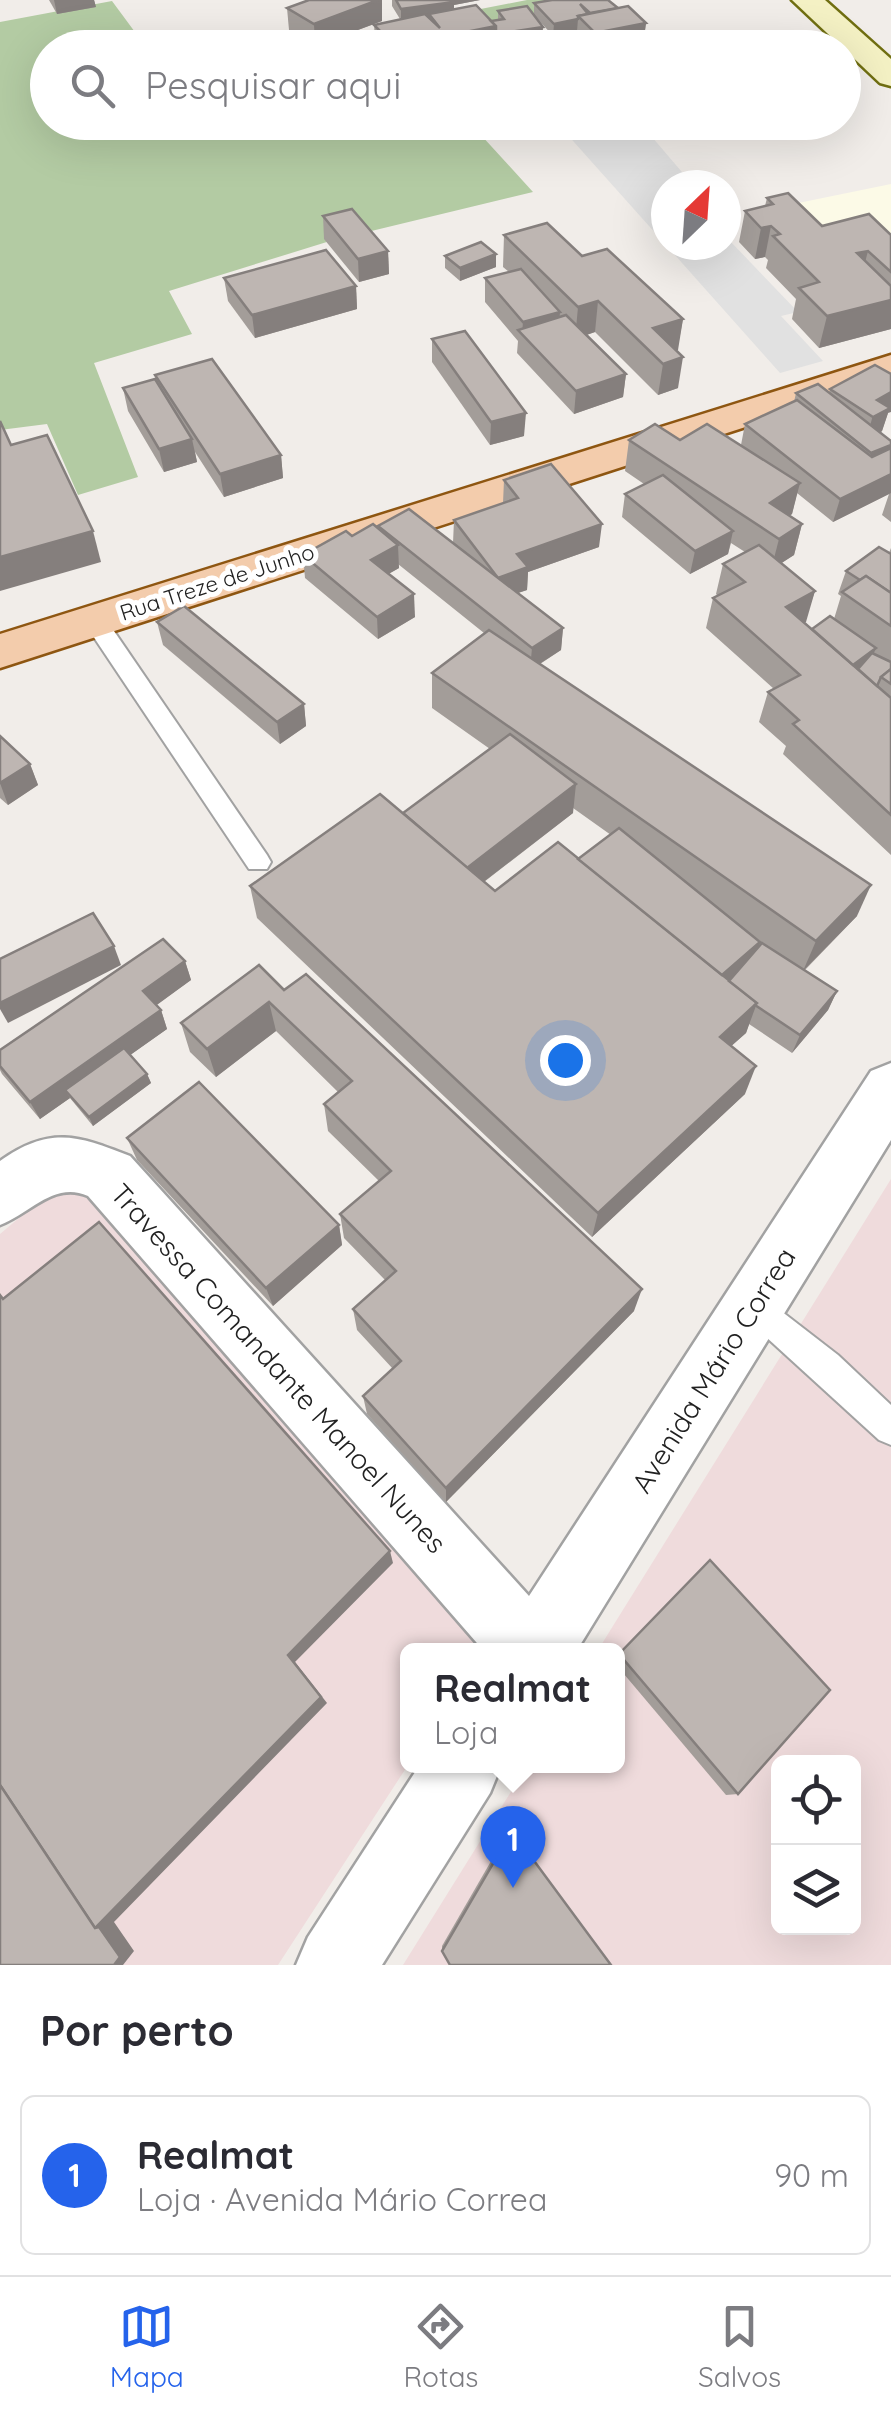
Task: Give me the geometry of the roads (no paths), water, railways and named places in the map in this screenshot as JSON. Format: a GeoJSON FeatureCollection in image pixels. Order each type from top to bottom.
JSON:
{"type":"FeatureCollection","features":[{"type":"Feature","properties":{"kind":"main road"},"geometry":{"type":"LineString","coordinates":[[807,0],[840,30]]}},
{"type":"Feature","properties":{"kind":"main road"},"geometry":{"type":"LineString","coordinates":[[861,49],[891,76]]}},
{"type":"Feature","properties":{"kind":"main road","name":"Rua Treze de Junho"},"geometry":{"type":"LineString","coordinates":[[0,651],[890,369]]}},
{"type":"Feature","properties":{"kind":"street","name":"Avenida Mário Correa"},"geometry":{"type":"LineString","coordinates":[[537,1643],[891,1089]]}},
{"type":"Feature","properties":{"kind":"street","name":"Travessa Comandante Manoel Nunes"},"geometry":{"type":"LineString","coordinates":[[0,1197],[32,1173],[72,1161],[109,1176],[527,1643]]}},
{"type":"Feature","properties":{"kind":"street"},"geometry":{"type":"LineString","coordinates":[[336,1965],[459,1773]]}},
{"type":"Feature","properties":{"kind":"lane"},"geometry":{"type":"LineString","coordinates":[[95,621],[258,862]]}},
{"type":"Feature","properties":{"kind":"lane"},"geometry":{"type":"LineString","coordinates":[[754,1306],[827,1366],[891,1428]]}},
{"type":"Feature","properties":{"kind":"place","name":"Realmat"},"geometry":{"type":"Point","coordinates":[513,1888]}}]}
